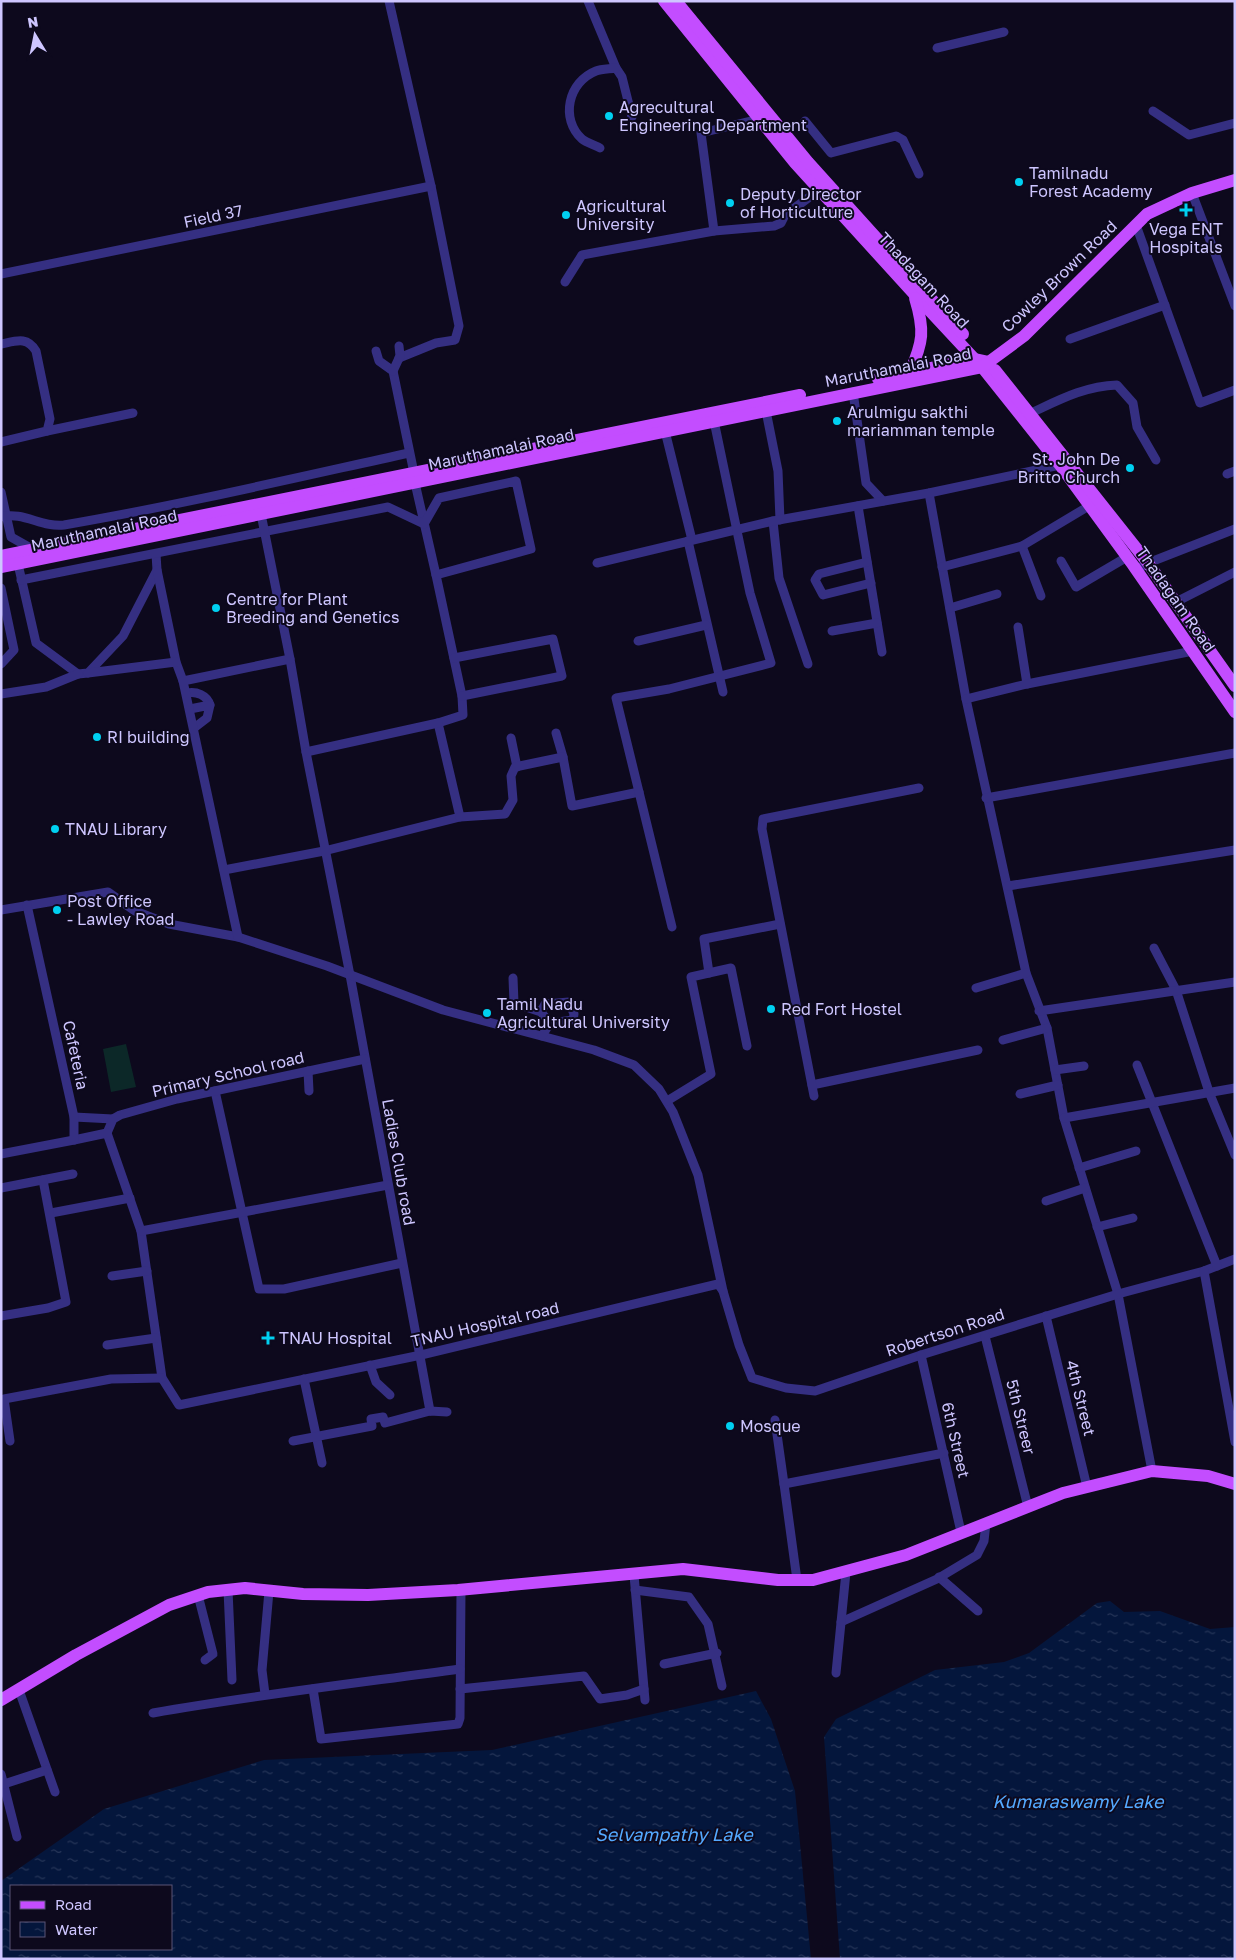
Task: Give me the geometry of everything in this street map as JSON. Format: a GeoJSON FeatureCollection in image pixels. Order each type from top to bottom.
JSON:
{"type":"FeatureCollection","features":[{"type":"Feature","properties":{"kind":"main road","name":"Thadagam Road"},"geometry":{"type":"LineString","coordinates":[[664,1],[819,190],[915,296],[1031,413],[1148,563],[1174,603],[1232,678]]}},
{"type":"Feature","properties":{"kind":"main road","name":"Thadagam Road"},"geometry":{"type":"LineString","coordinates":[[676,1],[808,162],[982,362],[1136,570],[1235,712]]}},
{"type":"Feature","properties":{"kind":"main road","name":"Cowley Brown Road"},"geometry":{"type":"LineString","coordinates":[[982,362],[1024,336],[1147,214],[1192,193],[1235,180]]}},
{"type":"Feature","properties":{"kind":"main road"},"geometry":{"type":"LineString","coordinates":[[910,372],[921,347],[922,338],[920,316],[915,296]]}},
{"type":"Feature","properties":{"kind":"main road","name":"Maruthamalai Road"},"geometry":{"type":"LineString","coordinates":[[1,556],[714,422],[957,372],[982,362]]}},
{"type":"Feature","properties":{"kind":"main road","name":"Maruthamalai Road"},"geometry":{"type":"LineString","coordinates":[[1,567],[261,514],[414,478],[910,372],[982,362]]}},
{"type":"Feature","properties":{"kind":"main road"},"geometry":{"type":"LineString","coordinates":[[957,372],[980,374],[998,386]]}},
{"type":"Feature","properties":{"kind":"main road"},"geometry":{"type":"LineString","coordinates":[[1,1700],[76,1655],[169,1605],[198,1595],[245,1588],[303,1594],[368,1595],[461,1590],[683,1569],[778,1580],[813,1580],[906,1555],[1028,1507],[1087,1487],[1152,1471],[1208,1476],[1235,1484]]}},
{"type":"Feature","properties":{"kind":"street"},"geometry":{"type":"LineString","coordinates":[[389,1],[431,186],[459,326],[456,340],[436,343],[399,358]]}},
{"type":"Feature","properties":{"kind":"street"},"geometry":{"type":"LineString","coordinates":[[588,1],[616,68],[622,77],[632,117]]}},
{"type":"Feature","properties":{"kind":"street"},"geometry":{"type":"LineString","coordinates":[[937,48],[1004,32]]}},
{"type":"Feature","properties":{"kind":"street"},"geometry":{"type":"LineString","coordinates":[[600,148],[583,139],[571,125],[568,108],[575,89],[583,81],[596,71],[616,68]]}},
{"type":"Feature","properties":{"kind":"street"},"geometry":{"type":"LineString","coordinates":[[1153,111],[1188,135],[1235,123]]}},
{"type":"Feature","properties":{"kind":"street"},"geometry":{"type":"LineString","coordinates":[[714,231],[700,133],[759,118]]}},
{"type":"Feature","properties":{"kind":"street"},"geometry":{"type":"LineString","coordinates":[[805,121],[831,153],[896,136],[903,140],[919,174]]}},
{"type":"Feature","properties":{"kind":"street","name":"Field 37"},"geometry":{"type":"LineString","coordinates":[[1,274],[431,186]]}},
{"type":"Feature","properties":{"kind":"street"},"geometry":{"type":"LineString","coordinates":[[565,282],[582,255],[714,231],[774,226],[780,223],[785,215],[819,190]]}},
{"type":"Feature","properties":{"kind":"street"},"geometry":{"type":"LineString","coordinates":[[1192,193],[1235,306]]}},
{"type":"Feature","properties":{"kind":"street"},"geometry":{"type":"LineString","coordinates":[[1136,225],[1200,402],[1235,390]]}},
{"type":"Feature","properties":{"kind":"street"},"geometry":{"type":"LineString","coordinates":[[1070,338],[1165,306]]}},
{"type":"Feature","properties":{"kind":"street"},"geometry":{"type":"LineString","coordinates":[[1,344],[21,339],[32,344],[36,351],[50,419],[47,431]]}},
{"type":"Feature","properties":{"kind":"street"},"geometry":{"type":"LineString","coordinates":[[306,752],[438,723],[462,715],[462,696],[414,478],[393,371],[399,358],[399,346]]}},
{"type":"Feature","properties":{"kind":"street"},"geometry":{"type":"LineString","coordinates":[[376,351],[379,361],[393,371]]}},
{"type":"Feature","properties":{"kind":"street"},"geometry":{"type":"LineString","coordinates":[[1031,413],[1078,391],[1100,385],[1117,385],[1134,403],[1137,427],[1156,460]]}},
{"type":"Feature","properties":{"kind":"street"},"geometry":{"type":"LineString","coordinates":[[853,392],[866,483],[883,501]]}},
{"type":"Feature","properties":{"kind":"street"},"geometry":{"type":"LineString","coordinates":[[766,411],[778,471],[779,578],[808,664]]}},
{"type":"Feature","properties":{"kind":"street"},"geometry":{"type":"LineString","coordinates":[[1,442],[133,413]]}},
{"type":"Feature","properties":{"kind":"street"},"geometry":{"type":"LineString","coordinates":[[672,927],[616,698],[669,689],[771,663],[750,593],[714,422]]}},
{"type":"Feature","properties":{"kind":"street"},"geometry":{"type":"LineString","coordinates":[[666,431],[706,625],[722,692]]}},
{"type":"Feature","properties":{"kind":"street"},"geometry":{"type":"LineString","coordinates":[[4,516],[16,516],[54,526],[410,452]]}},
{"type":"Feature","properties":{"kind":"street"},"geometry":{"type":"LineString","coordinates":[[597,563],[777,521],[928,493],[1060,465]]}},
{"type":"Feature","properties":{"kind":"street"},"geometry":{"type":"LineString","coordinates":[[424,524],[438,498],[516,481],[531,549],[436,575]]}},
{"type":"Feature","properties":{"kind":"street"},"geometry":{"type":"LineString","coordinates":[[1,492],[4,516],[11,537],[34,550]]}},
{"type":"Feature","properties":{"kind":"street"},"geometry":{"type":"LineString","coordinates":[[928,493],[986,798],[1008,886],[1026,973],[1047,1028],[1064,1118],[1118,1294],[1152,1471]]}},
{"type":"Feature","properties":{"kind":"street"},"geometry":{"type":"LineString","coordinates":[[858,506],[882,652]]}},
{"type":"Feature","properties":{"kind":"street"},"geometry":{"type":"LineString","coordinates":[[942,567],[1022,546],[1089,506]]}},
{"type":"Feature","properties":{"kind":"street"},"geometry":{"type":"LineString","coordinates":[[21,580],[388,507],[424,524]]}},
{"type":"Feature","properties":{"kind":"street","name":"Ladies Club road"},"geometry":{"type":"LineString","coordinates":[[261,514],[290,659],[324,851],[366,1059],[430,1411]]}},
{"type":"Feature","properties":{"kind":"street"},"geometry":{"type":"LineString","coordinates":[[1136,570],[1148,563],[1235,529]]}},
{"type":"Feature","properties":{"kind":"street"},"geometry":{"type":"LineString","coordinates":[[1022,546],[1041,596]]}},
{"type":"Feature","properties":{"kind":"street"},"geometry":{"type":"LineString","coordinates":[[156,554],[157,570],[176,662],[187,693],[238,937]]}},
{"type":"Feature","properties":{"kind":"street"},"geometry":{"type":"LineString","coordinates":[[1061,561],[1076,587],[1127,558]]}},
{"type":"Feature","properties":{"kind":"street"},"geometry":{"type":"LineString","coordinates":[[867,562],[819,574],[815,580],[823,595],[871,583]]}},
{"type":"Feature","properties":{"kind":"street"},"geometry":{"type":"LineString","coordinates":[[18,564],[36,643],[83,673]]}},
{"type":"Feature","properties":{"kind":"street"},"geometry":{"type":"LineString","coordinates":[[83,673],[123,636],[157,570]]}},
{"type":"Feature","properties":{"kind":"street"},"geometry":{"type":"LineString","coordinates":[[1174,603],[1235,572]]}},
{"type":"Feature","properties":{"kind":"street"},"geometry":{"type":"LineString","coordinates":[[1,588],[14,650],[1,664]]}},
{"type":"Feature","properties":{"kind":"street"},"geometry":{"type":"LineString","coordinates":[[950,608],[997,594]]}},
{"type":"Feature","properties":{"kind":"street"},"geometry":{"type":"LineString","coordinates":[[832,631],[877,623]]}},
{"type":"Feature","properties":{"kind":"street"},"geometry":{"type":"LineString","coordinates":[[638,641],[706,625]]}},
{"type":"Feature","properties":{"kind":"street"},"geometry":{"type":"LineString","coordinates":[[1018,627],[1027,684]]}},
{"type":"Feature","properties":{"kind":"street"},"geometry":{"type":"LineString","coordinates":[[454,658],[553,639],[562,676],[462,696]]}},
{"type":"Feature","properties":{"kind":"street"},"geometry":{"type":"LineString","coordinates":[[966,699],[1027,684],[1193,651]]}},
{"type":"Feature","properties":{"kind":"street"},"geometry":{"type":"LineString","coordinates":[[183,681],[290,659]]}},
{"type":"Feature","properties":{"kind":"street"},"geometry":{"type":"LineString","coordinates":[[1,694],[46,687],[83,673],[176,662]]}},
{"type":"Feature","properties":{"kind":"street"},"geometry":{"type":"LineString","coordinates":[[187,693],[196,692],[202,695],[210,705],[207,718],[194,728]]}},
{"type":"Feature","properties":{"kind":"street"},"geometry":{"type":"LineString","coordinates":[[190,709],[210,705]]}},
{"type":"Feature","properties":{"kind":"street"},"geometry":{"type":"LineString","coordinates":[[438,723],[460,817]]}},
{"type":"Feature","properties":{"kind":"street"},"geometry":{"type":"LineString","coordinates":[[556,733],[563,757],[572,806],[639,792]]}},
{"type":"Feature","properties":{"kind":"street"},"geometry":{"type":"LineString","coordinates":[[511,738],[517,767]]}},
{"type":"Feature","properties":{"kind":"street"},"geometry":{"type":"LineString","coordinates":[[986,798],[1235,753]]}},
{"type":"Feature","properties":{"kind":"street"},"geometry":{"type":"LineString","coordinates":[[224,870],[324,851],[460,817],[505,814],[513,800],[510,776],[517,767],[563,757]]}},
{"type":"Feature","properties":{"kind":"street"},"geometry":{"type":"LineString","coordinates":[[814,1096],[780,924],[763,819],[919,788]]}},
{"type":"Feature","properties":{"kind":"street"},"geometry":{"type":"LineString","coordinates":[[1008,886],[1235,850]]}},
{"type":"Feature","properties":{"kind":"street"},"geometry":{"type":"LineString","coordinates":[[1,910],[108,892],[135,911],[169,924],[238,937],[350,975],[443,1010],[594,1050],[634,1065],[659,1089],[673,1112],[698,1176],[723,1291]]}},
{"type":"Feature","properties":{"kind":"street","name":"Cafeteria"},"geometry":{"type":"LineString","coordinates":[[28,905],[74,1117],[74,1140]]}},
{"type":"Feature","properties":{"kind":"street"},"geometry":{"type":"LineString","coordinates":[[709,973],[704,939],[780,924]]}},
{"type":"Feature","properties":{"kind":"street"},"geometry":{"type":"LineString","coordinates":[[1154,948],[1176,990],[1209,1092],[1235,1155]]}},
{"type":"Feature","properties":{"kind":"street"},"geometry":{"type":"LineString","coordinates":[[666,1100],[711,1074],[691,977],[731,968],[747,1046]]}},
{"type":"Feature","properties":{"kind":"street"},"geometry":{"type":"LineString","coordinates":[[976,988],[1026,973]]}},
{"type":"Feature","properties":{"kind":"street"},"geometry":{"type":"LineString","coordinates":[[513,978],[514,1003],[541,1012],[550,1023]]}},
{"type":"Feature","properties":{"kind":"street"},"geometry":{"type":"LineString","coordinates":[[1039,1011],[1235,982]]}},
{"type":"Feature","properties":{"kind":"street"},"geometry":{"type":"LineString","coordinates":[[541,1012],[545,1004],[569,1002],[574,1014],[573,1020],[550,1023]]}},
{"type":"Feature","properties":{"kind":"street"},"geometry":{"type":"LineString","coordinates":[[542,1036],[550,1023]]}},
{"type":"Feature","properties":{"kind":"street"},"geometry":{"type":"LineString","coordinates":[[1003,1040],[1047,1028]]}},
{"type":"Feature","properties":{"kind":"street"},"geometry":{"type":"LineString","coordinates":[[812,1084],[978,1050]]}},
{"type":"Feature","properties":{"kind":"street","name":"Primary School road"},"geometry":{"type":"LineString","coordinates":[[113,1119],[120,1115],[215,1091],[366,1059]]}},
{"type":"Feature","properties":{"kind":"street"},"geometry":{"type":"LineString","coordinates":[[1055,1070],[1084,1066]]}},
{"type":"Feature","properties":{"kind":"street"},"geometry":{"type":"LineString","coordinates":[[1137,1066],[1216,1266]]}},
{"type":"Feature","properties":{"kind":"street"},"geometry":{"type":"LineString","coordinates":[[308,1071],[310,1091]]}},
{"type":"Feature","properties":{"kind":"street"},"geometry":{"type":"LineString","coordinates":[[1020,1094],[1058,1085]]}},
{"type":"Feature","properties":{"kind":"street"},"geometry":{"type":"LineString","coordinates":[[1064,1118],[1235,1088]]}},
{"type":"Feature","properties":{"kind":"street"},"geometry":{"type":"LineString","coordinates":[[215,1091],[259,1289],[284,1289],[402,1263]]}},
{"type":"Feature","properties":{"kind":"street"},"geometry":{"type":"LineString","coordinates":[[1,1154],[107,1133],[113,1119],[74,1117]]}},
{"type":"Feature","properties":{"kind":"street","name":"TNAU Hospital road"},"geometry":{"type":"LineString","coordinates":[[107,1133],[141,1231],[162,1378],[179,1405],[421,1355],[718,1284],[723,1291]]}},
{"type":"Feature","properties":{"kind":"street"},"geometry":{"type":"LineString","coordinates":[[1079,1168],[1136,1151]]}},
{"type":"Feature","properties":{"kind":"street"},"geometry":{"type":"LineString","coordinates":[[1,1188],[73,1174]]}},
{"type":"Feature","properties":{"kind":"street"},"geometry":{"type":"LineString","coordinates":[[1,1316],[48,1308],[66,1302],[51,1213],[43,1180]]}},
{"type":"Feature","properties":{"kind":"street"},"geometry":{"type":"LineString","coordinates":[[141,1231],[388,1184]]}},
{"type":"Feature","properties":{"kind":"street"},"geometry":{"type":"LineString","coordinates":[[1046,1201],[1085,1188]]}},
{"type":"Feature","properties":{"kind":"street"},"geometry":{"type":"LineString","coordinates":[[51,1213],[130,1198]]}},
{"type":"Feature","properties":{"kind":"street"},"geometry":{"type":"LineString","coordinates":[[1097,1226],[1133,1218]]}},
{"type":"Feature","properties":{"kind":"street","name":"Robertson Road"},"geometry":{"type":"LineString","coordinates":[[723,1291],[739,1345],[752,1378],[786,1388],[815,1391],[921,1355],[1118,1294],[1204,1271],[1235,1259]]}},
{"type":"Feature","properties":{"kind":"street"},"geometry":{"type":"LineString","coordinates":[[112,1276],[147,1271]]}},
{"type":"Feature","properties":{"kind":"street"},"geometry":{"type":"LineString","coordinates":[[1204,1271],[1235,1442]]}},
{"type":"Feature","properties":{"kind":"street","name":"4th Street"},"geometry":{"type":"LineString","coordinates":[[1046,1316],[1087,1487]]}},
{"type":"Feature","properties":{"kind":"street","name":"5th Streer"},"geometry":{"type":"LineString","coordinates":[[985,1336],[1028,1507]]}},
{"type":"Feature","properties":{"kind":"street"},"geometry":{"type":"LineString","coordinates":[[107,1345],[156,1338]]}},
{"type":"Feature","properties":{"kind":"street","name":"6th Street"},"geometry":{"type":"LineString","coordinates":[[921,1355],[961,1532]]}},
{"type":"Feature","properties":{"kind":"street"},"geometry":{"type":"LineString","coordinates":[[370,1365],[376,1382],[390,1395]]}},
{"type":"Feature","properties":{"kind":"street"},"geometry":{"type":"LineString","coordinates":[[10,1441],[4,1400],[111,1380],[162,1378]]}},
{"type":"Feature","properties":{"kind":"street"},"geometry":{"type":"LineString","coordinates":[[304,1379],[322,1463]]}},
{"type":"Feature","properties":{"kind":"street"},"geometry":{"type":"LineString","coordinates":[[293,1441],[372,1426],[371,1419],[383,1417],[386,1423],[430,1411],[447,1412]]}},
{"type":"Feature","properties":{"kind":"street"},"geometry":{"type":"LineString","coordinates":[[776,1420],[797,1580]]}},
{"type":"Feature","properties":{"kind":"street"},"geometry":{"type":"LineString","coordinates":[[784,1484],[944,1453]]}},
{"type":"Feature","properties":{"kind":"street"},"geometry":{"type":"LineString","coordinates":[[841,1622],[939,1578],[977,1555],[984,1542],[986,1523]]}},
{"type":"Feature","properties":{"kind":"street"},"geometry":{"type":"LineString","coordinates":[[836,1673],[846,1572]]}},
{"type":"Feature","properties":{"kind":"street"},"geometry":{"type":"LineString","coordinates":[[634,1575],[645,1700]]}},
{"type":"Feature","properties":{"kind":"street"},"geometry":{"type":"LineString","coordinates":[[939,1578],[978,1611]]}},
{"type":"Feature","properties":{"kind":"street"},"geometry":{"type":"LineString","coordinates":[[228,1590],[232,1680]]}},
{"type":"Feature","properties":{"kind":"street"},"geometry":{"type":"LineString","coordinates":[[313,1690],[321,1739],[458,1724],[460,1718],[461,1590]]}},
{"type":"Feature","properties":{"kind":"street"},"geometry":{"type":"LineString","coordinates":[[635,1590],[689,1597],[708,1624],[717,1653],[722,1686]]}},
{"type":"Feature","properties":{"kind":"street"},"geometry":{"type":"LineString","coordinates":[[265,1694],[262,1670],[269,1591]]}},
{"type":"Feature","properties":{"kind":"street"},"geometry":{"type":"LineString","coordinates":[[198,1595],[212,1654],[205,1660]]}},
{"type":"Feature","properties":{"kind":"street"},"geometry":{"type":"LineString","coordinates":[[664,1664],[717,1653]]}},
{"type":"Feature","properties":{"kind":"street"},"geometry":{"type":"LineString","coordinates":[[153,1713],[265,1694],[313,1690],[460,1669]]}},
{"type":"Feature","properties":{"kind":"street"},"geometry":{"type":"LineString","coordinates":[[460,1689],[584,1676],[600,1699],[628,1695],[644,1689]]}},
{"type":"Feature","properties":{"kind":"street"},"geometry":{"type":"LineString","coordinates":[[19,1690],[55,1792]]}},
{"type":"Feature","properties":{"kind":"street"},"geometry":{"type":"LineString","coordinates":[[4,1784],[47,1770]]}},
{"type":"Feature","properties":{"kind":"street"},"geometry":{"type":"LineString","coordinates":[[1,1774],[17,1836]]}},
{"type":"Feature","properties":{"kind":"green space"},"geometry":{"type":"Polygon","coordinates":[[[126,1044],[136,1087],[111,1092],[103,1049],[126,1044]]]}},
{"type":"Feature","properties":{"kind":"water","name":"Kumaraswamy Lake"},"geometry":{"type":"Polygon","coordinates":[[[1110,1601],[1124,1612],[1160,1611],[1210,1629],[1235,1627],[1235,1959],[840,1959],[824,1737],[836,1719],[935,1670],[1004,1662],[1029,1653],[1097,1603],[1110,1601]]]}},
{"type":"Feature","properties":{"kind":"water","name":"Selvampathy Lake"},"geometry":{"type":"Polygon","coordinates":[[[756,1691],[771,1719],[795,1791],[811,1959],[1,1959],[1,1881],[104,1809],[264,1760],[492,1750],[756,1691]]]}},
{"type":"Feature","properties":{"kind":"place","name":"Agrecultural Engineering Department"},"geometry":{"type":"Point","coordinates":[609,116]}},
{"type":"Feature","properties":{"kind":"place","name":"Tamilnadu Forest Academy"},"geometry":{"type":"Point","coordinates":[1019,182]}},
{"type":"Feature","properties":{"kind":"place","name":"Deputy Director of Horticulture"},"geometry":{"type":"Point","coordinates":[730,203]}},
{"type":"Feature","properties":{"kind":"place","name":"Vega ENT Hospitals"},"geometry":{"type":"Point","coordinates":[1186,210]}},
{"type":"Feature","properties":{"kind":"place","name":"Agricultural University"},"geometry":{"type":"Point","coordinates":[566,215]}},
{"type":"Feature","properties":{"kind":"place","name":"Arulmigu sakthi mariamman temple"},"geometry":{"type":"Point","coordinates":[837,421]}},
{"type":"Feature","properties":{"kind":"place","name":"St. John De Britto Church"},"geometry":{"type":"Point","coordinates":[1130,468]}},
{"type":"Feature","properties":{"kind":"place","name":"Centre for Plant Breeding and Genetics"},"geometry":{"type":"Point","coordinates":[216,608]}},
{"type":"Feature","properties":{"kind":"place","name":"RI building"},"geometry":{"type":"Point","coordinates":[97,737]}},
{"type":"Feature","properties":{"kind":"place","name":"TNAU Library"},"geometry":{"type":"Point","coordinates":[55,829]}},
{"type":"Feature","properties":{"kind":"place","name":"Post Office - Lawley Road"},"geometry":{"type":"Point","coordinates":[57,910]}},
{"type":"Feature","properties":{"kind":"place","name":"Red Fort Hostel"},"geometry":{"type":"Point","coordinates":[771,1009]}},
{"type":"Feature","properties":{"kind":"place","name":"Tamil Nadu Agricultural University"},"geometry":{"type":"Point","coordinates":[487,1013]}},
{"type":"Feature","properties":{"kind":"place","name":"TNAU Hospital"},"geometry":{"type":"Point","coordinates":[268,1338]}},
{"type":"Feature","properties":{"kind":"place","name":"Mosque"},"geometry":{"type":"Point","coordinates":[730,1426]}}]}
